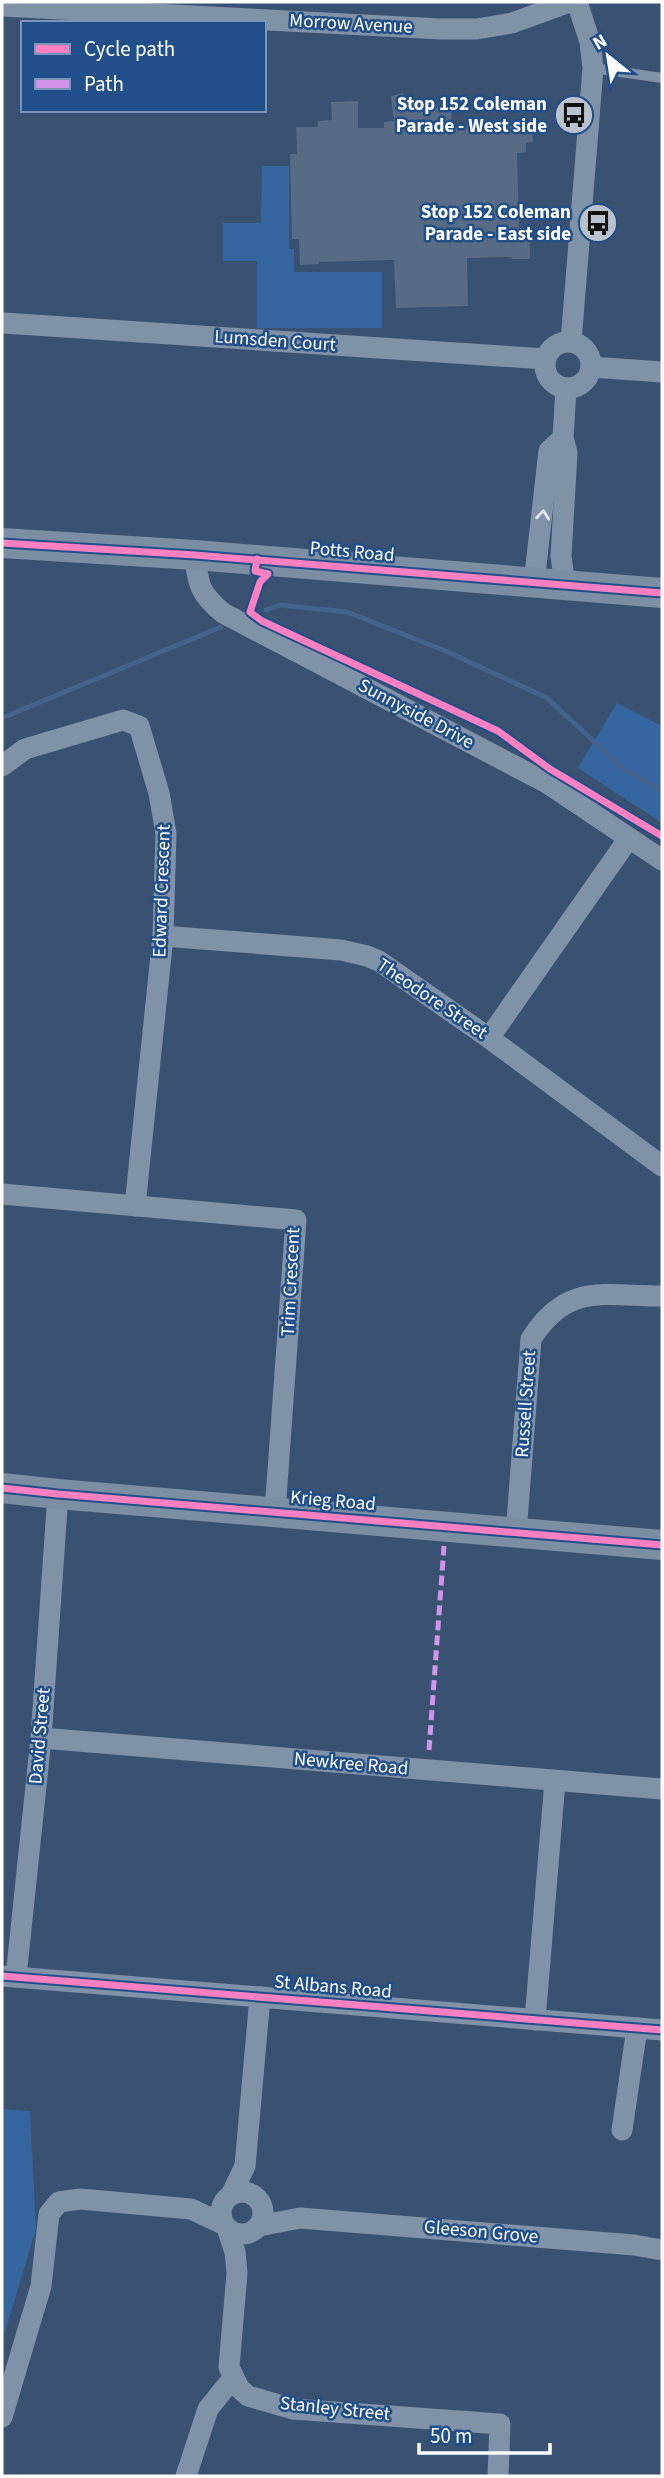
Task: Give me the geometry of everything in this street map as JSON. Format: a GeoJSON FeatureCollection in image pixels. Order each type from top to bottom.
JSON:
{"type":"FeatureCollection","features":[{"type":"Feature","properties":{"kind":"street","name":"Morrow Avenue"},"geometry":{"type":"LineString","coordinates":[[2,6],[477,29],[512,23],[570,2]]}},
{"type":"Feature","properties":{"kind":"street"},"geometry":{"type":"LineString","coordinates":[[571,342],[593,68],[590,42],[577,2]]}},
{"type":"Feature","properties":{"kind":"street","name":"Lumsden Court"},"geometry":{"type":"LineString","coordinates":[[4,323],[546,359]]}},
{"type":"Feature","properties":{"kind":"street"},"geometry":{"type":"LineString","coordinates":[[571,342],[582,347],[592,366],[587,378],[580,385],[566,388],[555,384],[548,377],[546,359],[557,345],[571,342]]}},
{"type":"Feature","properties":{"kind":"street"},"geometry":{"type":"LineString","coordinates":[[592,366],[662,372]]}},
{"type":"Feature","properties":{"kind":"street"},"geometry":{"type":"LineString","coordinates":[[565,585],[561,555],[567,453],[563,438],[566,388]]}},
{"type":"Feature","properties":{"kind":"street"},"geometry":{"type":"LineString","coordinates":[[534,583],[550,451],[563,438]]}},
{"type":"Feature","properties":{"kind":"street","name":"Potts Road"},"geometry":{"type":"LineString","coordinates":[[2,541],[662,593]]}},
{"type":"Feature","properties":{"kind":"street","name":"Sunnyside Drive"},"geometry":{"type":"LineString","coordinates":[[195,555],[199,586],[223,613],[547,783],[662,860]]}},
{"type":"Feature","properties":{"kind":"street","name":"Edward Crescent"},"geometry":{"type":"LineString","coordinates":[[2,766],[25,749],[123,720],[139,726],[159,793],[166,834],[163,936],[135,1206]]}},
{"type":"Feature","properties":{"kind":"street"},"geometry":{"type":"LineString","coordinates":[[489,1038],[629,838]]}},
{"type":"Feature","properties":{"kind":"street","name":"Theodore Street"},"geometry":{"type":"LineString","coordinates":[[163,936],[341,950],[367,956],[489,1038],[662,1166]]}},
{"type":"Feature","properties":{"kind":"street","name":"Trim Crescent"},"geometry":{"type":"LineString","coordinates":[[2,1194],[296,1220],[275,1512]]}},
{"type":"Feature","properties":{"kind":"street","name":"Russell Street"},"geometry":{"type":"LineString","coordinates":[[516,1534],[531,1339],[547,1316],[568,1301],[582,1296],[662,1296]]}},
{"type":"Feature","properties":{"kind":"street","name":"Krieg Road"},"geometry":{"type":"LineString","coordinates":[[2,1488],[662,1545]]}},
{"type":"Feature","properties":{"kind":"street","name":"David Street"},"geometry":{"type":"LineString","coordinates":[[9,1977],[41,1738],[58,1494]]}},
{"type":"Feature","properties":{"kind":"street","name":"Newkree Road"},"geometry":{"type":"LineString","coordinates":[[41,1738],[662,1789]]}},
{"type":"Feature","properties":{"kind":"street"},"geometry":{"type":"LineString","coordinates":[[535,2020],[555,1781]]}},
{"type":"Feature","properties":{"kind":"street","name":"St Albans Road"},"geometry":{"type":"LineString","coordinates":[[9,1977],[662,2030]]}},
{"type":"Feature","properties":{"kind":"street"},"geometry":{"type":"LineString","coordinates":[[186,2476],[208,2409],[233,2378],[229,2367],[237,2273],[235,2252],[221,2215],[245,2165],[260,1997]]}},
{"type":"Feature","properties":{"kind":"street"},"geometry":{"type":"LineString","coordinates":[[622,2130],[637,2028]]}},
{"type":"Feature","properties":{"kind":"street"},"geometry":{"type":"LineString","coordinates":[[237,2273],[262,2218],[245,2165]]}},
{"type":"Feature","properties":{"kind":"street"},"geometry":{"type":"LineString","coordinates":[[191,2209],[240,2192],[257,2199]]}},
{"type":"Feature","properties":{"kind":"street"},"geometry":{"type":"LineString","coordinates":[[2,2417],[41,2286],[51,2211],[59,2202],[80,2199],[191,2209],[244,2234],[255,2229]]}},
{"type":"Feature","properties":{"kind":"street","name":"Gleeson Grove"},"geometry":{"type":"LineString","coordinates":[[257,2199],[300,2218]]}},
{"type":"Feature","properties":{"kind":"street","name":"Gleeson Grove"},"geometry":{"type":"LineString","coordinates":[[255,2229],[300,2218],[642,2246],[662,2250]]}},
{"type":"Feature","properties":{"kind":"street","name":"Stanley Street"},"geometry":{"type":"LineString","coordinates":[[233,2378],[248,2396],[293,2409],[500,2424],[498,2476]]}},
{"type":"Feature","properties":{"kind":"lane"},"geometry":{"type":"LineString","coordinates":[[593,68],[662,78]]}},
{"type":"Feature","properties":{"kind":"shaded area"},"geometry":{"type":"Polygon","coordinates":[[[262,166],[289,166],[289,249],[294,249],[294,272],[382,272],[382,328],[257,328],[257,261],[223,261],[223,223],[261,223],[262,166]]]}},
{"type":"Feature","properties":{"kind":"shaded area"},"geometry":{"type":"Polygon","coordinates":[[[617,703],[662,726],[662,823],[578,768],[617,703]]]}},
{"type":"Feature","properties":{"kind":"shaded area"},"geometry":{"type":"Polygon","coordinates":[[[2,2109],[30,2111],[36,2229],[2,2342],[2,2109]]]}},
{"type":"Feature","properties":{"kind":"building"},"geometry":{"type":"Polygon","coordinates":[[[403,93],[408,108],[451,107],[452,126],[514,125],[514,122],[532,121],[533,142],[526,143],[526,152],[517,153],[519,228],[523,227],[524,237],[530,237],[530,259],[467,258],[468,306],[396,308],[394,260],[300,265],[299,239],[292,239],[290,154],[297,154],[296,127],[318,127],[318,121],[332,120],[331,102],[358,101],[358,128],[384,128],[384,122],[394,121],[391,96],[403,93]]]}},
{"type":"Feature","properties":{"kind":"waterway"},"geometry":{"type":"LineString","coordinates":[[266,610],[280,605],[347,612],[448,652],[547,698],[625,770],[662,791]]}},
{"type":"Feature","properties":{"kind":"waterway"},"geometry":{"type":"LineString","coordinates":[[2,718],[221,627]]}},
{"type":"Feature","properties":{"kind":"marked path"},"geometry":{"type":"LineString","coordinates":[[429,1750],[444,1546]]}},
{"type":"Feature","properties":{"kind":"cycle path"},"geometry":{"type":"LineString","coordinates":[[2,543],[195,555],[662,593]]}},
{"type":"Feature","properties":{"kind":"cycle path"},"geometry":{"type":"LineString","coordinates":[[257,559],[255,571],[268,574],[260,582],[250,612],[262,621],[498,731],[550,769],[662,836]]}},
{"type":"Feature","properties":{"kind":"cycle path"},"geometry":{"type":"LineString","coordinates":[[2,1488],[662,1545]]}},
{"type":"Feature","properties":{"kind":"cycle path"},"geometry":{"type":"LineString","coordinates":[[2,1976],[662,2030]]}},
{"type":"Feature","properties":{"kind":"place","name":"Stop 152 Coleman Parade - West side"},"geometry":{"type":"Point","coordinates":[574,115]}},
{"type":"Feature","properties":{"kind":"place","name":"Stop 152 Coleman Parade - East side"},"geometry":{"type":"Point","coordinates":[598,223]}}]}
